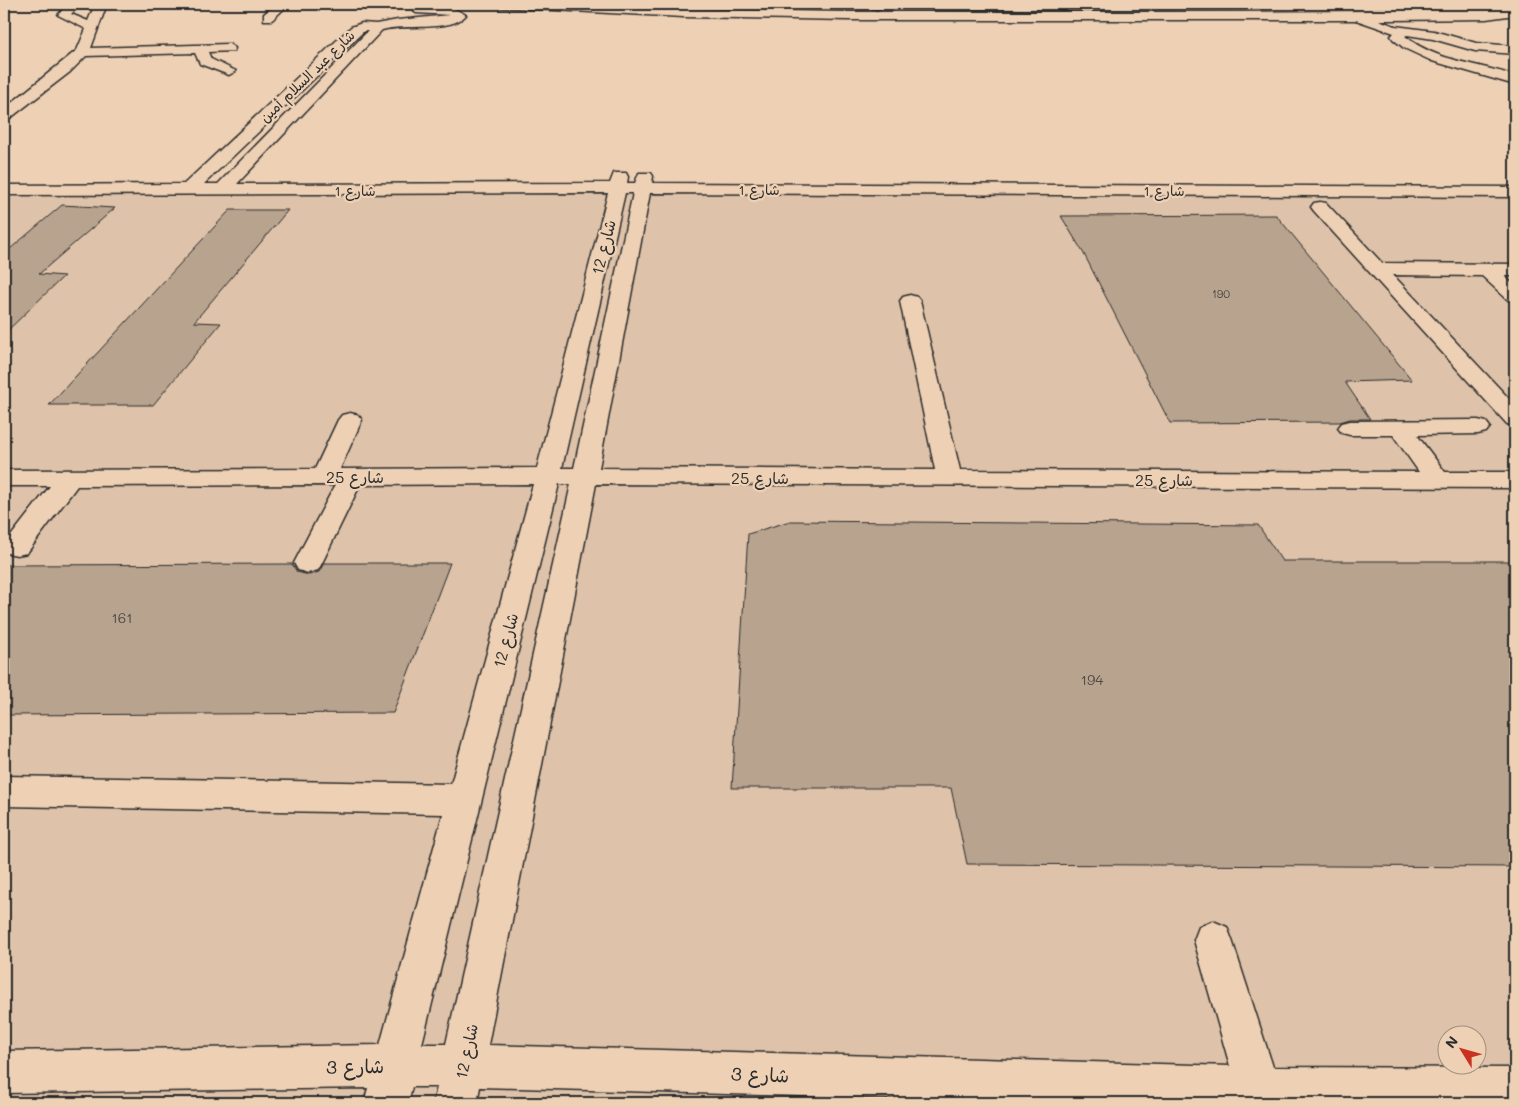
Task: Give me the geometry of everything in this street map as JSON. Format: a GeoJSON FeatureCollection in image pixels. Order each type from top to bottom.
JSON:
{"type":"FeatureCollection","features":[{"type":"Feature","properties":{"kind":"main road"},"geometry":{"type":"LineString","coordinates":[[75,4],[66,11],[64,16],[91,27]]}},
{"type":"Feature","properties":{"kind":"main road"},"geometry":{"type":"LineString","coordinates":[[4,116],[65,69],[83,52],[101,4]]}},
{"type":"Feature","properties":{"kind":"main road"},"geometry":{"type":"LineString","coordinates":[[268,17],[283,4]]}},
{"type":"Feature","properties":{"kind":"main road"},"geometry":{"type":"LineString","coordinates":[[497,4],[675,12],[847,16],[1357,16],[1486,15],[1515,11]]}},
{"type":"Feature","properties":{"kind":"main road"},"geometry":{"type":"LineString","coordinates":[[676,4],[1515,11]]}},
{"type":"Feature","properties":{"kind":"main road"},"geometry":{"type":"LineString","coordinates":[[377,28],[397,22],[437,21],[460,15],[453,12],[420,11]]}},
{"type":"Feature","properties":{"kind":"main road"},"geometry":{"type":"LineString","coordinates":[[1357,16],[1377,25],[1434,36],[1474,47],[1515,50],[1487,33]]}},
{"type":"Feature","properties":{"kind":"main road","name":"شارع عبد السلام أمين"},"geometry":{"type":"LineString","coordinates":[[188,190],[355,30],[362,27],[377,28]]}},
{"type":"Feature","properties":{"kind":"main road","name":"شارع عبد السلام أمين"},"geometry":{"type":"LineString","coordinates":[[222,190],[377,28]]}},
{"type":"Feature","properties":{"kind":"main road"},"geometry":{"type":"LineString","coordinates":[[1406,31],[1397,36],[1417,50],[1499,74],[1515,81]]}},
{"type":"Feature","properties":{"kind":"main road"},"geometry":{"type":"LineString","coordinates":[[200,48],[205,61],[229,71]]}},
{"type":"Feature","properties":{"kind":"main road"},"geometry":{"type":"LineString","coordinates":[[83,52],[229,48]]}},
{"type":"Feature","properties":{"kind":"main road","name":"شارع 1"},"geometry":{"type":"LineString","coordinates":[[4,178],[234,177],[1515,192]]}},
{"type":"Feature","properties":{"kind":"main road","name":"شارع 1"},"geometry":{"type":"LineString","coordinates":[[4,190],[222,190],[631,182],[1515,180]]}},
{"type":"Feature","properties":{"kind":"main road","name":"شارع 12"},"geometry":{"type":"LineString","coordinates":[[391,1084],[548,476],[631,182]]}},
{"type":"Feature","properties":{"kind":"main road","name":"شارع 12"},"geometry":{"type":"LineString","coordinates":[[459,1084],[585,476],[631,182]]}},
{"type":"Feature","properties":{"kind":"main road"},"geometry":{"type":"LineString","coordinates":[[1320,207],[1515,419]]}},
{"type":"Feature","properties":{"kind":"main road"},"geometry":{"type":"LineString","coordinates":[[1377,269],[1515,270]]}},
{"type":"Feature","properties":{"kind":"main road"},"geometry":{"type":"LineString","coordinates":[[1487,270],[1515,296]]}},
{"type":"Feature","properties":{"kind":"main road"},"geometry":{"type":"LineString","coordinates":[[910,301],[949,478]]}},
{"type":"Feature","properties":{"kind":"main road"},"geometry":{"type":"LineString","coordinates":[[324,476],[350,420]]}},
{"type":"Feature","properties":{"kind":"main road"},"geometry":{"type":"LineString","coordinates":[[1350,428],[1478,427]]}},
{"type":"Feature","properties":{"kind":"main road"},"geometry":{"type":"LineString","coordinates":[[1391,428],[1428,480]]}},
{"type":"Feature","properties":{"kind":"main road"},"geometry":{"type":"LineString","coordinates":[[308,563],[352,476]]}},
{"type":"Feature","properties":{"kind":"main road","name":"شارع 25"},"geometry":{"type":"LineString","coordinates":[[4,478],[585,476],[1515,480]]}},
{"type":"Feature","properties":{"kind":"main road"},"geometry":{"type":"LineString","coordinates":[[17,546],[70,478]]}},
{"type":"Feature","properties":{"kind":"main road"},"geometry":{"type":"LineString","coordinates":[[4,791],[464,799]]}},
{"type":"Feature","properties":{"kind":"main road"},"geometry":{"type":"LineString","coordinates":[[1213,940],[1260,1096]]}},
{"type":"Feature","properties":{"kind":"main road","name":"شارع 3"},"geometry":{"type":"LineString","coordinates":[[4,1072],[391,1084],[1260,1096],[1515,1090]]}},
{"type":"Feature","properties":{"kind":"shaded area"},"geometry":{"type":"Polygon","coordinates":[[[4,184],[1515,186],[1515,1103],[4,1103],[4,184]]]}},
{"type":"Feature","properties":{"kind":"building"},"geometry":{"type":"Polygon","coordinates":[[[62,205],[115,208],[39,274],[64,276],[4,334],[4,254],[62,205]]]}},
{"type":"Feature","properties":{"kind":"building"},"geometry":{"type":"Polygon","coordinates":[[[230,210],[288,210],[194,322],[221,323],[153,405],[49,405],[230,210]]]}},
{"type":"Feature","properties":{"kind":"building"},"geometry":{"type":"Polygon","coordinates":[[[1276,215],[1412,380],[1345,382],[1370,419],[1350,419],[1340,422],[1170,423],[1084,254],[1061,216],[1276,215]]]}},
{"type":"Feature","properties":{"kind":"building"},"geometry":{"type":"Polygon","coordinates":[[[790,521],[1258,525],[1282,561],[1515,561],[1515,867],[967,864],[951,788],[732,788],[748,534],[790,521]]]}},
{"type":"Feature","properties":{"kind":"building"},"geometry":{"type":"Polygon","coordinates":[[[324,563],[450,563],[393,713],[4,715],[4,565],[292,564],[297,572],[309,575],[319,572],[324,563]]]}}]}
